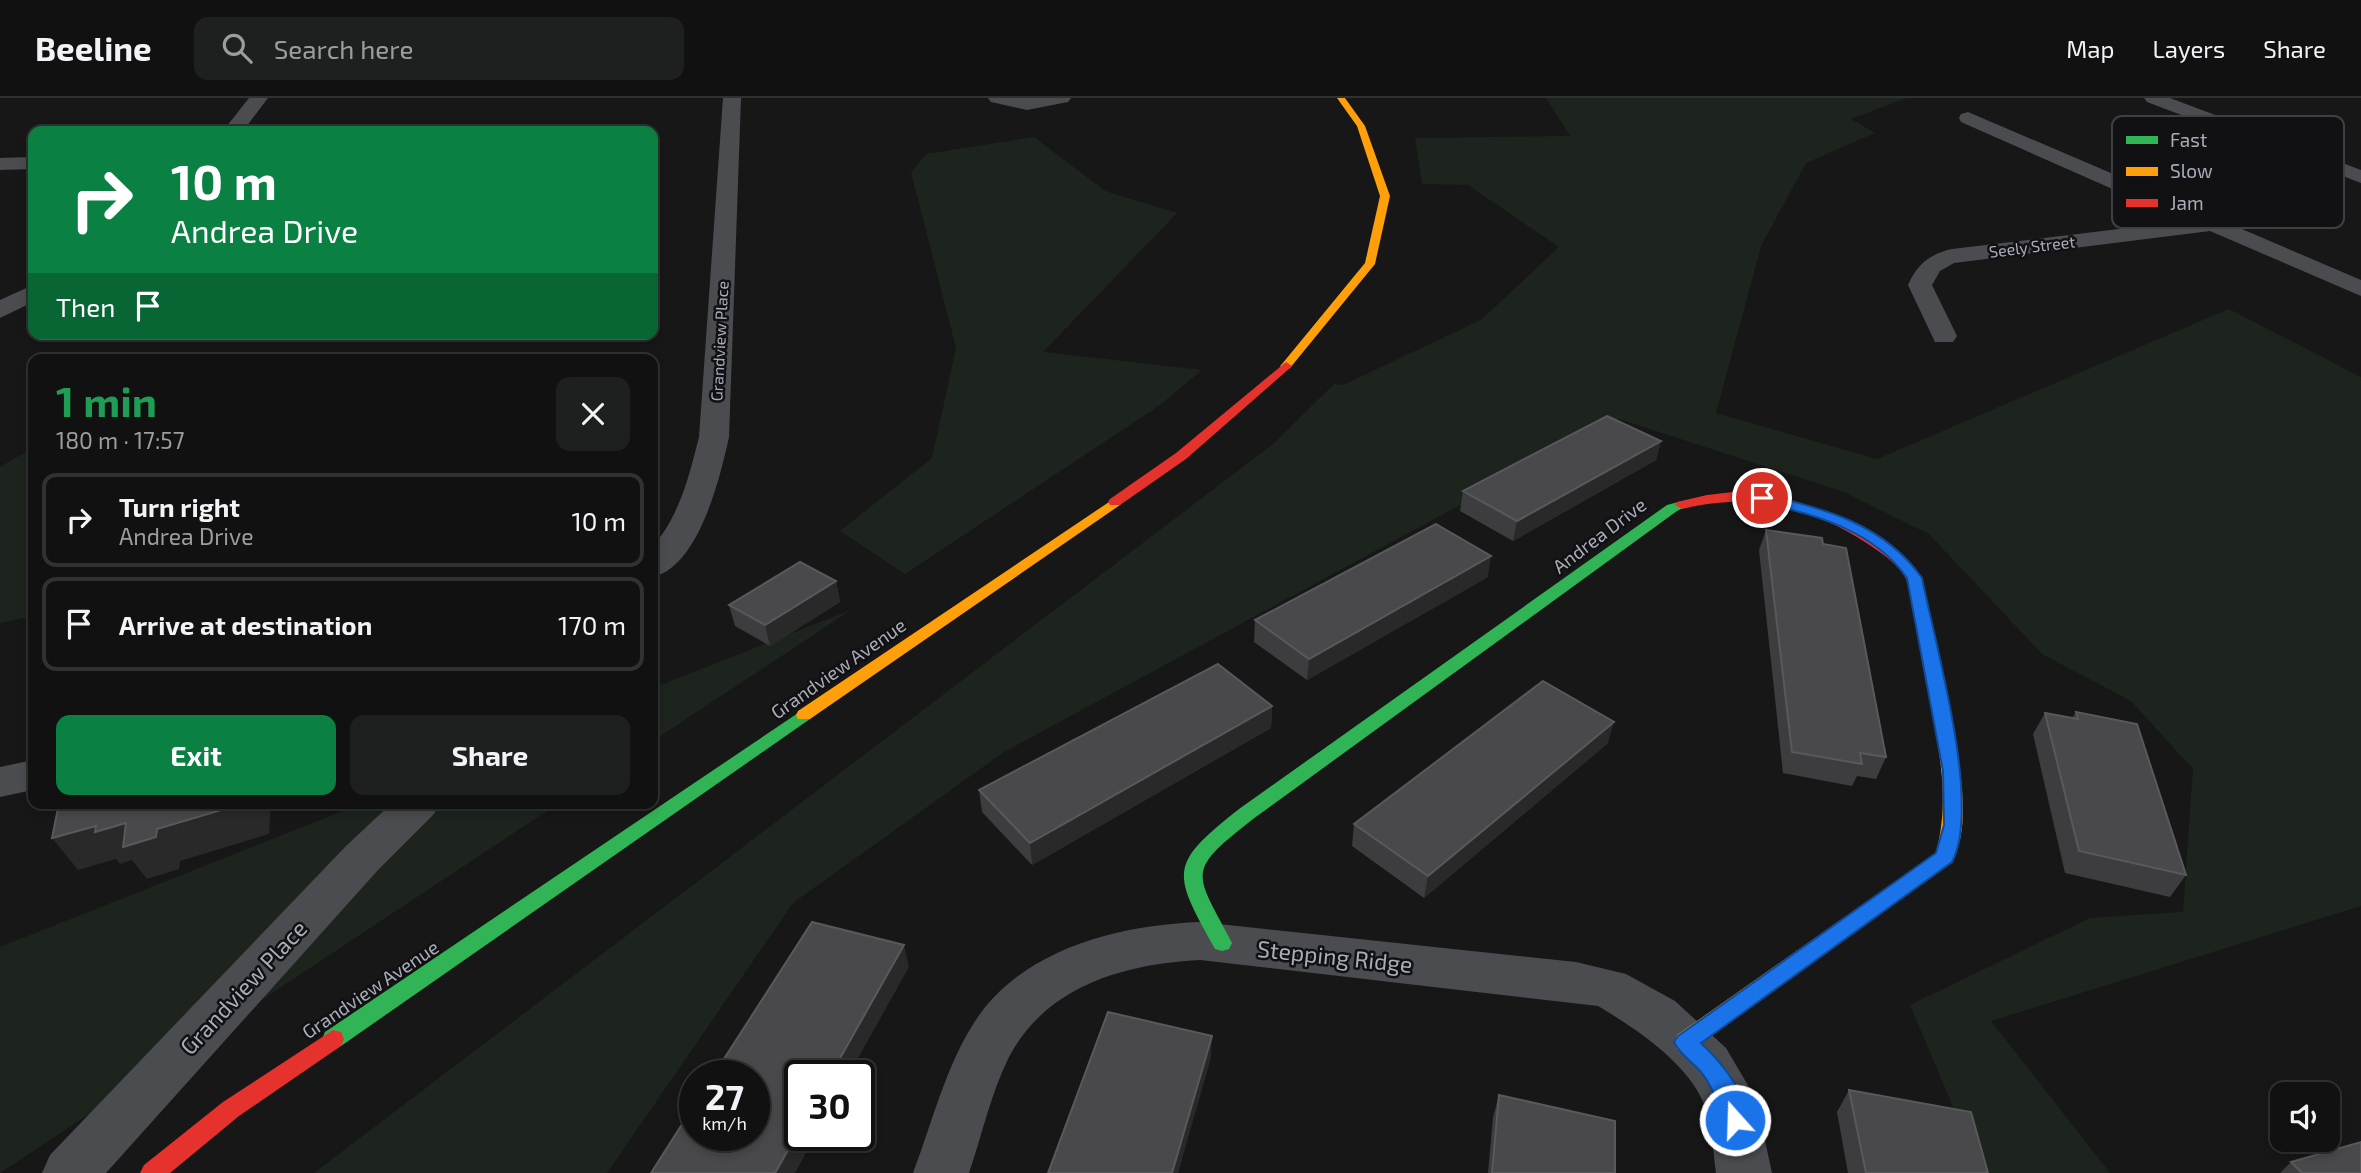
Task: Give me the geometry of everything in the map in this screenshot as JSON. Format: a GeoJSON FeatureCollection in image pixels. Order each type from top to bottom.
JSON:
{"type":"FeatureCollection","features":[{"type":"Feature","properties":{"kind":"main road","name":"Grandview Avenue"},"geometry":{"type":"LineString","coordinates":[[152,1173],[231,1109],[1181,456],[1293,360],[1370,264],[1385,196],[1361,126],[1341,98]]}},
{"type":"Feature","properties":{"kind":"main road","name":"Andrea Drive"},"geometry":{"type":"LineString","coordinates":[[1222,943],[1191,885],[1193,866],[1209,845],[1246,814],[1645,530],[1655,518],[1679,505],[1711,497],[1762,498],[1789,503],[1842,520],[1866,532],[1895,554],[1914,578],[1952,771],[1954,825],[1945,857],[1685,1042]]}},
{"type":"Feature","properties":{"kind":"street"},"geometry":{"type":"LineString","coordinates":[[237,126],[259,98]]}},
{"type":"Feature","properties":{"kind":"street","name":"Grandview Place"},"geometry":{"type":"LineString","coordinates":[[658,561],[682,533],[702,488],[714,437],[732,98]]}},
{"type":"Feature","properties":{"kind":"street"},"geometry":{"type":"LineString","coordinates":[[997,98],[1027,104],[1062,98]]}},
{"type":"Feature","properties":{"kind":"street"},"geometry":{"type":"LineString","coordinates":[[2152,98],[2200,116]]}},
{"type":"Feature","properties":{"kind":"street"},"geometry":{"type":"LineString","coordinates":[[1968,118],[2112,180]]}},
{"type":"Feature","properties":{"kind":"street"},"geometry":{"type":"LineString","coordinates":[[0,164],[28,163]]}},
{"type":"Feature","properties":{"kind":"street"},"geometry":{"type":"LineString","coordinates":[[2344,171],[2361,177]]}},
{"type":"Feature","properties":{"kind":"street","name":"Seely Street"},"geometry":{"type":"LineString","coordinates":[[1944,337],[1920,285],[1926,269],[1936,261],[1952,256],[2183,228]]}},
{"type":"Feature","properties":{"kind":"street"},"geometry":{"type":"LineString","coordinates":[[2225,228],[2361,289]]}},
{"type":"Feature","properties":{"kind":"street"},"geometry":{"type":"LineString","coordinates":[[0,310],[28,295]]}},
{"type":"Feature","properties":{"kind":"street"},"geometry":{"type":"LineString","coordinates":[[0,782],[28,776]]}},
{"type":"Feature","properties":{"kind":"street","name":"Grandview Place"},"geometry":{"type":"LineString","coordinates":[[70,1173],[362,858],[413,809]]}},
{"type":"Feature","properties":{"kind":"street","name":"Stepping Ridge"},"geometry":{"type":"LineString","coordinates":[[942,1173],[990,1042],[1017,1003],[1052,981],[1089,963],[1145,945],[1200,941],[1576,982],[1609,988],[1657,1016],[1708,1064],[1730,1099],[1744,1173]]}},
{"type":"Feature","properties":{"kind":"shaded area"},"geometry":{"type":"Polygon","coordinates":[[[1546,98],[1907,98],[1851,119],[1875,133],[1806,163],[1761,246],[1716,413],[1877,459],[2229,309],[2361,377],[2361,906],[1991,1021],[2110,1173],[1981,1173],[1910,1005],[2090,918],[2183,912],[2193,769],[2131,701],[2042,654],[1929,534],[1844,492],[1619,419],[1004,752],[793,903],[685,1060],[679,1060],[679,1068],[607,1173],[314,1173],[1273,444],[1334,384],[1343,385],[1481,320],[1559,247],[1468,185],[1422,184],[1415,138],[1570,136],[1546,98]]]}},
{"type":"Feature","properties":{"kind":"shaded area"},"geometry":{"type":"Polygon","coordinates":[[[1034,137],[1105,191],[1177,213],[1043,352],[1202,370],[1160,405],[905,574],[840,531],[932,458],[956,348],[911,172],[926,154],[1034,137]]]}},
{"type":"Feature","properties":{"kind":"shaded area"},"geometry":{"type":"Polygon","coordinates":[[[28,451],[28,617],[0,623],[0,467],[28,451]]]}},
{"type":"Feature","properties":{"kind":"shaded area"},"geometry":{"type":"Polygon","coordinates":[[[851,610],[658,738],[658,686],[851,610]]]}},
{"type":"Feature","properties":{"kind":"shaded area"},"geometry":{"type":"Polygon","coordinates":[[[348,809],[550,809],[0,1173],[0,947],[348,809]]]}},
{"type":"Feature","properties":{"kind":"building"},"geometry":{"type":"Polygon","coordinates":[[[1607,416],[1661,441],[1517,521],[1463,491],[1607,416]]]}},
{"type":"Feature","properties":{"kind":"building"},"geometry":{"type":"Polygon","coordinates":[[[1436,524],[1491,556],[1309,659],[1255,620],[1436,524]]]}},
{"type":"Feature","properties":{"kind":"building"},"geometry":{"type":"Polygon","coordinates":[[[1766,530],[1822,538],[1823,544],[1846,548],[1886,757],[1860,753],[1862,764],[1792,752],[1766,530]]]}},
{"type":"Feature","properties":{"kind":"building"},"geometry":{"type":"Polygon","coordinates":[[[800,562],[836,581],[765,625],[729,605],[800,562]]]}},
{"type":"Feature","properties":{"kind":"building"},"geometry":{"type":"Polygon","coordinates":[[[1218,664],[1272,706],[1030,843],[979,790],[1218,664]]]}},
{"type":"Feature","properties":{"kind":"building"},"geometry":{"type":"Polygon","coordinates":[[[1543,681],[1614,722],[1428,876],[1354,824],[1543,681]]]}},
{"type":"Feature","properties":{"kind":"building"},"geometry":{"type":"Polygon","coordinates":[[[2076,712],[2137,724],[2186,875],[2079,851],[2045,713],[2078,719],[2076,712]]]}},
{"type":"Feature","properties":{"kind":"building"},"geometry":{"type":"Polygon","coordinates":[[[58,809],[225,809],[157,829],[156,837],[123,847],[126,823],[95,832],[96,826],[52,838],[58,809]]]}},
{"type":"Feature","properties":{"kind":"building"},"geometry":{"type":"Polygon","coordinates":[[[812,922],[904,945],[839,1060],[784,1060],[784,1151],[788,1151],[775,1173],[651,1173],[679,1129],[679,1151],[770,1151],[770,1060],[723,1060],[812,922]]]}},
{"type":"Feature","properties":{"kind":"building"},"geometry":{"type":"Polygon","coordinates":[[[1108,1012],[1212,1036],[1172,1173],[1048,1173],[1108,1012]]]}},
{"type":"Feature","properties":{"kind":"building"},"geometry":{"type":"Polygon","coordinates":[[[1849,1090],[1971,1112],[1988,1173],[1866,1173],[1849,1090]]]}},
{"type":"Feature","properties":{"kind":"building"},"geometry":{"type":"Polygon","coordinates":[[[1499,1095],[1615,1121],[1615,1173],[1492,1173],[1499,1095]]]}},
{"type":"Feature","properties":{"kind":"building"},"geometry":{"type":"Polygon","coordinates":[[[2361,1142],[2361,1173],[2302,1173],[2291,1162],[2326,1152],[2340,1152],[2340,1148],[2361,1142]]]}},
{"type":"Feature","properties":{"kind":"traffic: fast"},"geometry":{"type":"LineString","coordinates":[[1222,943],[1193,884],[1192,871],[1197,859],[1207,847],[1246,814],[1672,508],[1682,505]]}},
{"type":"Feature","properties":{"kind":"traffic: fast"},"geometry":{"type":"LineString","coordinates":[[333,1039],[804,715]]}},
{"type":"Feature","properties":{"kind":"traffic: slow"},"geometry":{"type":"LineString","coordinates":[[1286,366],[1370,264],[1385,196],[1361,126],[1341,98]]}},
{"type":"Feature","properties":{"kind":"traffic: slow"},"geometry":{"type":"LineString","coordinates":[[804,715],[1115,502]]}},
{"type":"Feature","properties":{"kind":"traffic: slow"},"geometry":{"type":"LineString","coordinates":[[1685,1042],[1945,857],[1952,821],[1953,788],[1942,720]]}},
{"type":"Feature","properties":{"kind":"traffic: jam"},"geometry":{"type":"LineString","coordinates":[[1115,502],[1181,456],[1286,366]]}},
{"type":"Feature","properties":{"kind":"traffic: jam"},"geometry":{"type":"LineString","coordinates":[[1682,505],[1733,496],[1785,502],[1834,519],[1893,556],[1907,568],[1916,582],[1942,720]]}},
{"type":"Feature","properties":{"kind":"traffic: jam"},"geometry":{"type":"LineString","coordinates":[[152,1173],[231,1109],[333,1039]]}},
{"type":"Feature","properties":{"kind":"route"},"geometry":{"type":"LineString","coordinates":[[1735,1120],[1730,1099],[1708,1064],[1685,1042],[1945,857],[1954,825],[1952,771],[1920,593],[1914,578],[1903,562],[1866,532],[1817,510],[1762,498]]}}]}
